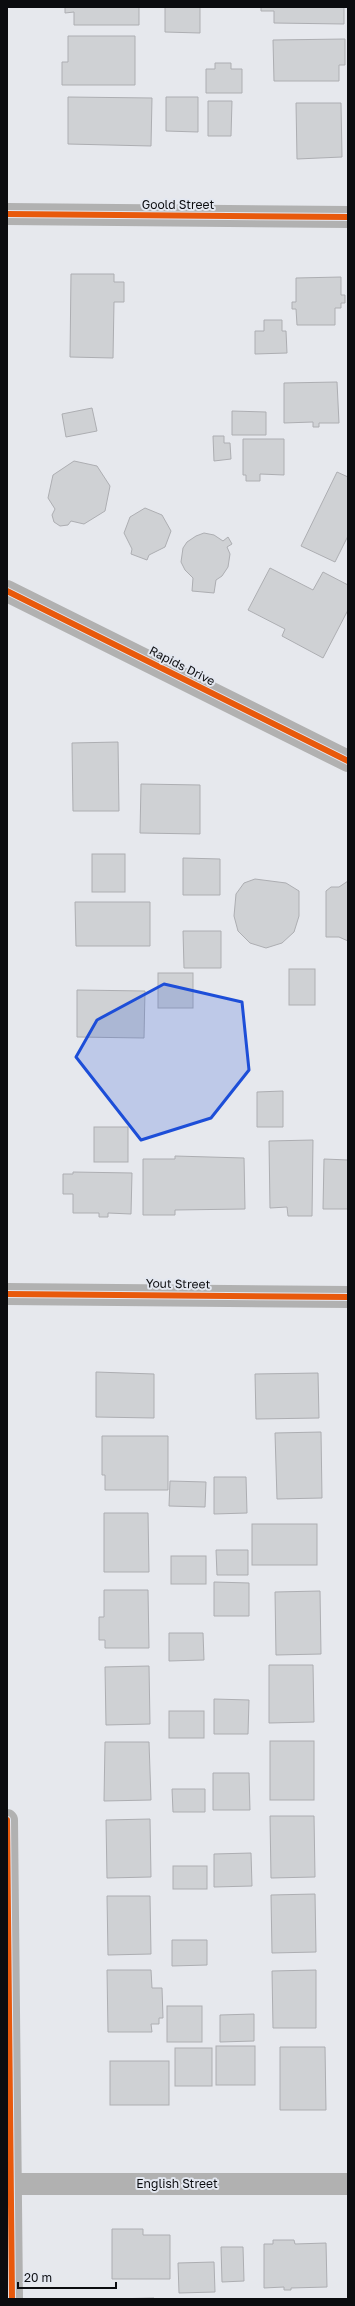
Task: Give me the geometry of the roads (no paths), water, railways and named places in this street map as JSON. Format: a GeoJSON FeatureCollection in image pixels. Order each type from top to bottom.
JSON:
{"type":"FeatureCollection","features":[{"type":"Feature","properties":{"kind":"street","name":"Goold Street"},"geometry":{"type":"LineString","coordinates":[[7,214],[348,217]]}},
{"type":"Feature","properties":{"kind":"street","name":"Rapids Drive"},"geometry":{"type":"LineString","coordinates":[[7,591],[348,761]]}},
{"type":"Feature","properties":{"kind":"street","name":"Yout Street"},"geometry":{"type":"LineString","coordinates":[[7,1294],[348,1297]]}},
{"type":"Feature","properties":{"kind":"street"},"geometry":{"type":"LineString","coordinates":[[7,1820],[9,2184],[12,2299]]}},
{"type":"Feature","properties":{"kind":"street","name":"English Street"},"geometry":{"type":"LineString","coordinates":[[9,2184],[348,2184]]}}]}
